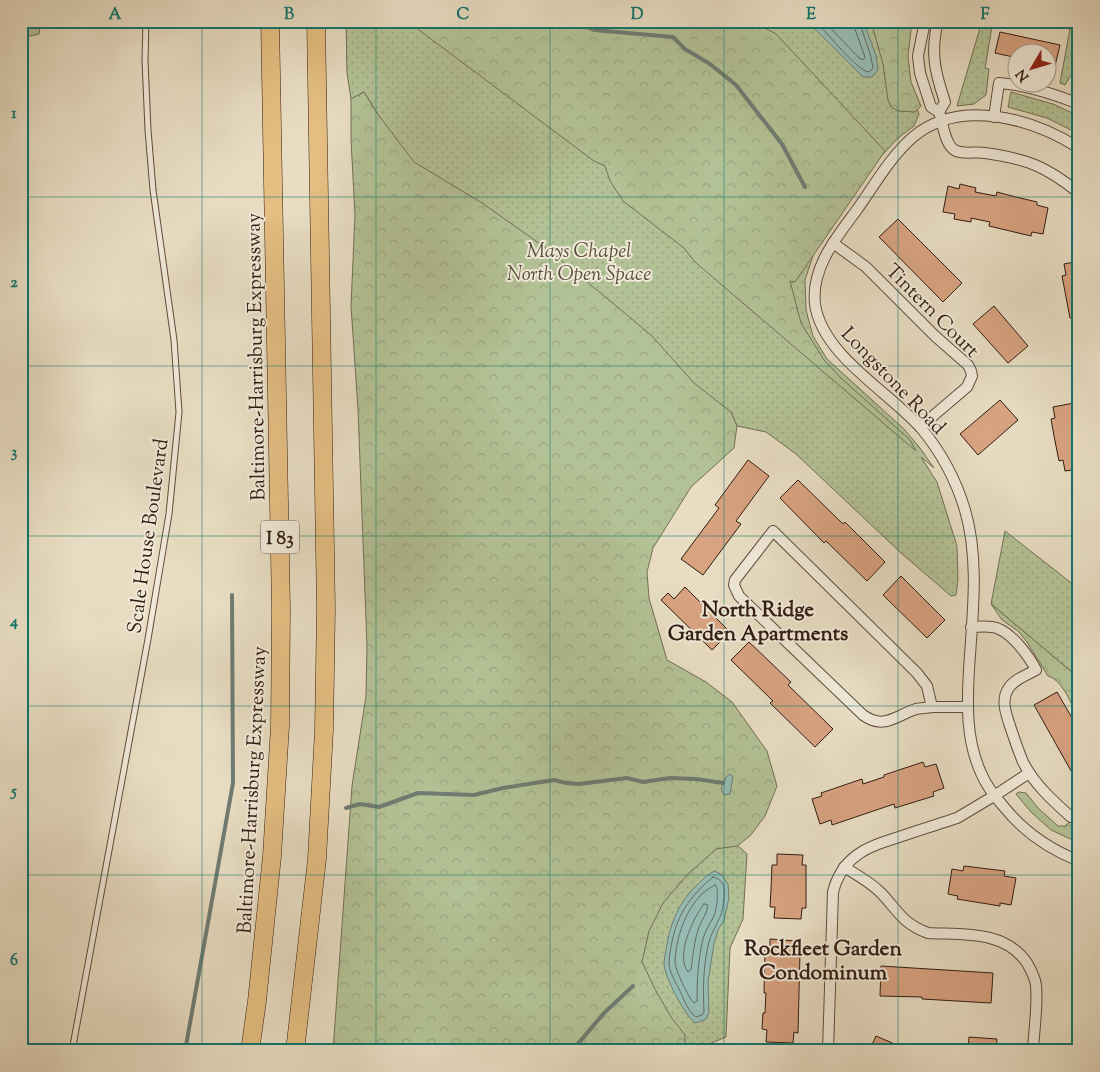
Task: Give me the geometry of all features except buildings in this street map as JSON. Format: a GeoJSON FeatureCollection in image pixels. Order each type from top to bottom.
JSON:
{"type":"FeatureCollection","features":[{"type":"Feature","properties":{"kind":"highway","name":"Baltimore-Harrisburg Expressway"},"geometry":{"type":"LineString","coordinates":[[250,1051],[272,856],[280,726],[281,571],[270,21]]}},
{"type":"Feature","properties":{"kind":"highway","name":"I 83"},"geometry":{"type":"LineString","coordinates":[[295,1051],[302,1008],[317,859],[324,730],[326,608],[316,21]]}},
{"type":"Feature","properties":{"kind":"street"},"geometry":{"type":"LineString","coordinates":[[924,21],[918,56],[920,73],[931,107],[940,117],[947,141],[956,151],[980,152],[1026,160],[1048,170],[1079,193]]}},
{"type":"Feature","properties":{"kind":"street"},"geometry":{"type":"LineString","coordinates":[[938,21],[933,51],[936,75],[944,102],[940,117]]}},
{"type":"Feature","properties":{"kind":"street"},"geometry":{"type":"LineString","coordinates":[[994,117],[999,83],[1029,87],[1052,93],[1079,104]]}},
{"type":"Feature","properties":{"kind":"street","name":"Longstone Road"},"geometry":{"type":"LineString","coordinates":[[1079,148],[1050,132],[1031,125],[994,117],[940,117],[906,144],[832,243],[820,267],[814,300],[823,330],[833,346],[920,427],[944,460],[965,510],[974,562],[967,707],[969,733],[981,774],[994,796],[1027,832],[1044,845],[1079,861]]}},
{"type":"Feature","properties":{"kind":"street","name":"Tintern Court"},"geometry":{"type":"LineString","coordinates":[[832,243],[866,268],[935,336],[968,365],[971,371],[970,382],[967,386],[920,427]]}},
{"type":"Feature","properties":{"kind":"street"},"geometry":{"type":"LineString","coordinates":[[932,707],[927,686],[916,672],[773,531],[735,580],[734,585],[739,596],[863,715],[871,721],[879,723],[918,709],[967,707]]}},
{"type":"Feature","properties":{"kind":"street"},"geometry":{"type":"LineString","coordinates":[[971,627],[1000,629],[1025,652],[1036,670],[1014,682],[1008,688],[1005,696],[1006,714],[1019,752],[1029,773],[1048,796],[1071,817]]}},
{"type":"Feature","properties":{"kind":"street"},"geometry":{"type":"LineString","coordinates":[[828,1051],[833,892],[836,880],[844,867],[852,858],[867,848],[956,818],[1029,773]]}},
{"type":"Feature","properties":{"kind":"street"},"geometry":{"type":"LineString","coordinates":[[844,867],[879,890],[897,914],[917,929],[928,932],[995,938],[1016,950],[1031,971],[1036,983],[1032,1051]]}},
{"type":"Feature","properties":{"kind":"lane","name":"Scale House Boulevard"},"geometry":{"type":"LineString","coordinates":[[72,1051],[150,629],[169,514],[179,412],[174,340],[153,190],[145,60],[146,21]]}},
{"type":"Feature","properties":{"kind":"green space"},"geometry":{"type":"Polygon","coordinates":[[[21,21],[41,21],[39,34],[26,37],[21,29],[21,21]]]}},
{"type":"Feature","properties":{"kind":"green space","name":"Mays Chapel North Open Space"},"geometry":{"type":"Polygon","coordinates":[[[346,21],[901,21],[911,89],[919,114],[914,126],[898,138],[875,163],[815,250],[805,280],[806,310],[813,336],[827,359],[904,429],[934,468],[921,457],[937,482],[957,546],[958,579],[956,595],[951,596],[901,553],[796,454],[766,432],[737,426],[731,412],[546,642],[718,827],[747,854],[743,919],[730,948],[726,1037],[709,1044],[705,1051],[672,1051],[457,747],[377,113],[364,92],[351,99],[347,73],[346,21]]]}},
{"type":"Feature","properties":{"kind":"green space"},"geometry":{"type":"Polygon","coordinates":[[[407,21],[752,21],[776,34],[885,151],[795,282],[790,281],[801,323],[824,360],[842,379],[910,440],[916,451],[695,262],[684,248],[623,201],[610,181],[605,166],[594,161],[407,21]]]}},
{"type":"Feature","properties":{"kind":"green space"},"geometry":{"type":"Polygon","coordinates":[[[871,21],[912,21],[908,56],[911,82],[921,106],[915,112],[898,111],[891,107],[888,100],[883,64],[871,21]]]}},
{"type":"Feature","properties":{"kind":"green space"},"geometry":{"type":"Polygon","coordinates":[[[982,21],[993,21],[985,68],[989,69],[986,95],[974,104],[957,106],[982,21]]]}},
{"type":"Feature","properties":{"kind":"green space"},"geometry":{"type":"Polygon","coordinates":[[[1031,21],[1079,21],[1079,62],[1065,85],[1060,83],[1070,29],[1031,21]]]}},
{"type":"Feature","properties":{"kind":"green space","name":"Mays Chapel North Open Space"},"geometry":{"type":"Polygon","coordinates":[[[364,92],[377,113],[414,162],[482,203],[550,251],[651,335],[694,383],[731,412],[737,426],[734,448],[691,487],[653,548],[647,572],[649,598],[667,660],[706,682],[732,702],[767,751],[777,786],[765,816],[750,836],[737,846],[716,849],[687,875],[663,903],[649,931],[642,962],[671,1017],[685,1035],[685,1051],[333,1051],[352,786],[366,696],[367,646],[358,409],[351,306],[355,215],[351,99],[364,92]]]}},
{"type":"Feature","properties":{"kind":"green space"},"geometry":{"type":"Polygon","coordinates":[[[1011,92],[1053,104],[1079,116],[1079,134],[1047,118],[1008,107],[1011,92]]]}},
{"type":"Feature","properties":{"kind":"green space"},"geometry":{"type":"Polygon","coordinates":[[[1005,531],[1079,589],[1079,678],[991,604],[1005,531]]]}},
{"type":"Feature","properties":{"kind":"green space"},"geometry":{"type":"Polygon","coordinates":[[[991,604],[1079,678],[1079,717],[1062,688],[1054,679],[1048,676],[1027,642],[1018,631],[1002,620],[991,604]]]}},
{"type":"Feature","properties":{"kind":"green space"},"geometry":{"type":"Polygon","coordinates":[[[1019,792],[1026,793],[1038,808],[1058,826],[1065,826],[1075,817],[1079,809],[1079,843],[1051,830],[1031,812],[1016,794],[1019,792]]]}},
{"type":"Feature","properties":{"kind":"water"},"geometry":{"type":"Polygon","coordinates":[[[807,21],[863,21],[876,55],[878,70],[872,77],[863,77],[807,21]]]}},
{"type":"Feature","properties":{"kind":"water"},"geometry":{"type":"Polygon","coordinates":[[[730,774],[733,777],[730,794],[724,795],[721,789],[726,777],[730,774]]]}},
{"type":"Feature","properties":{"kind":"water"},"geometry":{"type":"Polygon","coordinates":[[[715,871],[722,875],[728,884],[729,898],[724,920],[718,930],[714,943],[708,982],[709,1013],[705,1020],[695,1023],[686,1012],[672,987],[665,971],[664,959],[670,931],[681,905],[693,889],[715,871]]]}},
{"type":"Feature","properties":{"kind":"waterway"},"geometry":{"type":"LineString","coordinates":[[572,21],[594,30],[673,37],[685,49],[710,64],[736,85],[782,144],[805,187]]}},
{"type":"Feature","properties":{"kind":"waterway"},"geometry":{"type":"LineString","coordinates":[[185,1051],[233,783],[232,595]]}},
{"type":"Feature","properties":{"kind":"waterway"},"geometry":{"type":"LineString","coordinates":[[346,808],[360,804],[379,807],[418,793],[474,795],[503,788],[554,780],[579,784],[627,778],[643,782],[670,778],[723,783]]}},
{"type":"Feature","properties":{"kind":"waterway"},"geometry":{"type":"LineString","coordinates":[[572,1051],[604,1013],[633,986]]}},
{"type":"Feature","properties":{"kind":"district","name":"North Ridge Garden Apartments"},"geometry":{"type":"Point","coordinates":[758,621]}},
{"type":"Feature","properties":{"kind":"district","name":"Rockfleet Garden Condominum"},"geometry":{"type":"Point","coordinates":[823,960]}}]}
